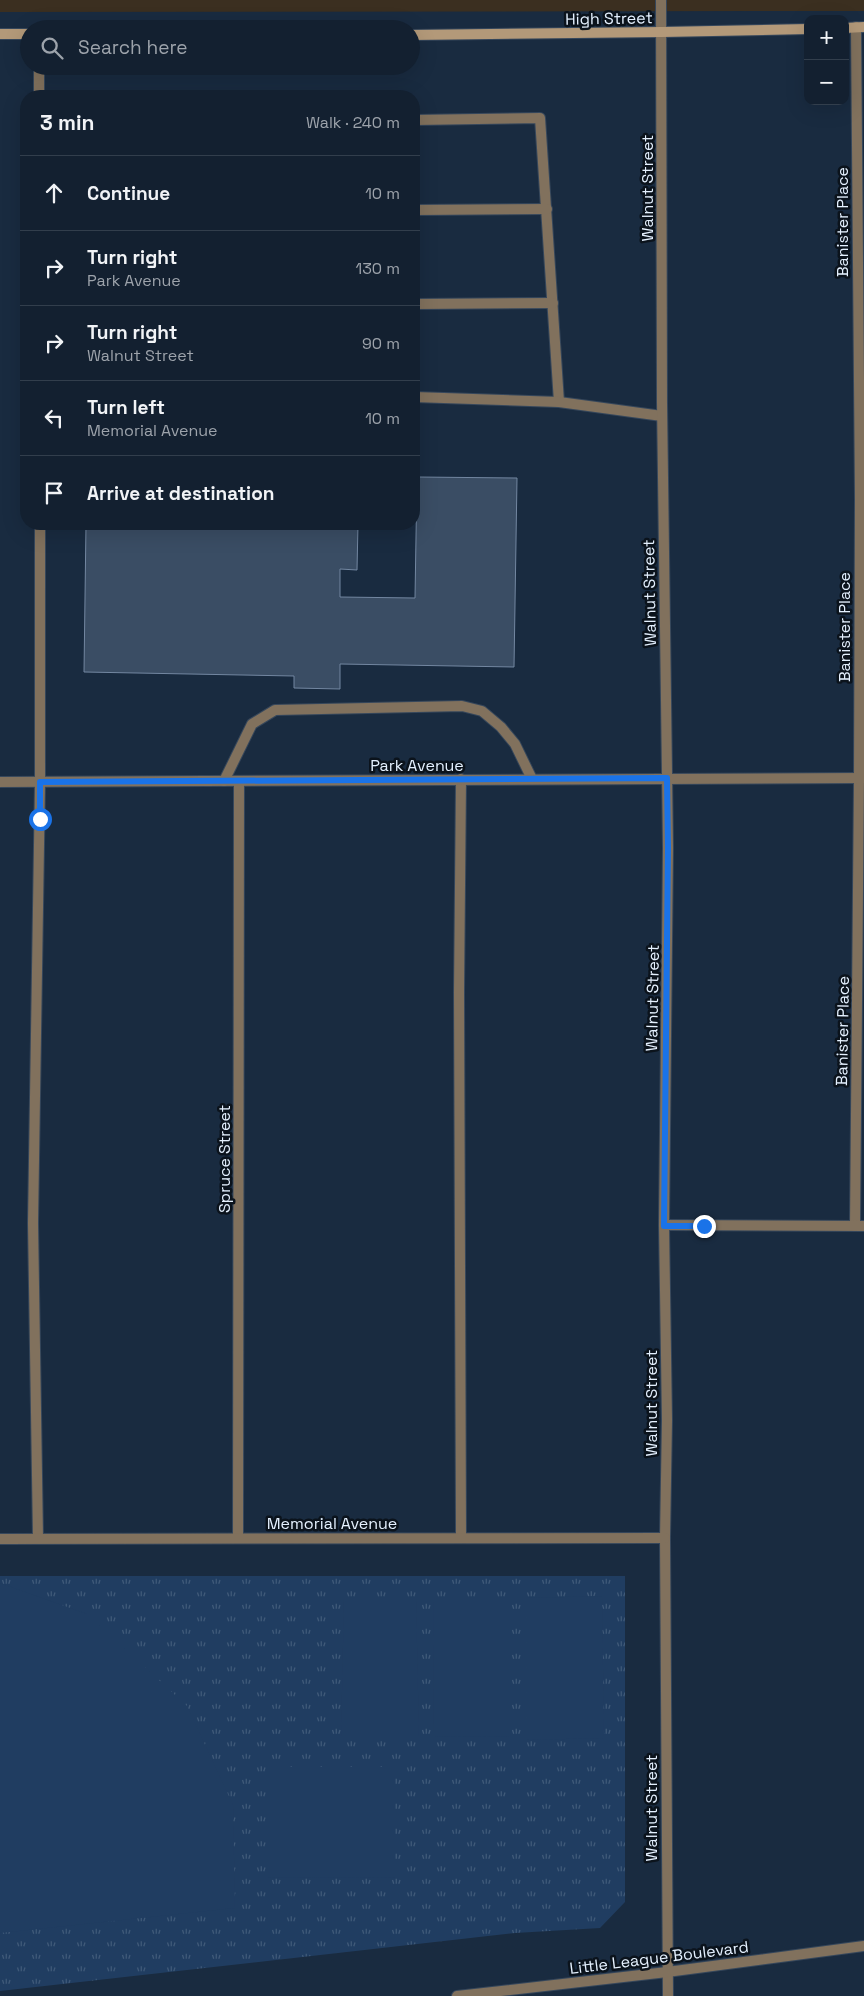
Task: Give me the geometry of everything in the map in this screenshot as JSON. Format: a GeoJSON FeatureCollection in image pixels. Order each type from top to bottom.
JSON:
{"type":"FeatureCollection","features":[{"type":"Feature","properties":{"kind":"main road","name":"High Street"},"geometry":{"type":"LineString","coordinates":[[420,35],[804,28]]}},
{"type":"Feature","properties":{"kind":"main road"},"geometry":{"type":"LineString","coordinates":[[0,34],[20,34]]}},
{"type":"Feature","properties":{"kind":"street","name":"Walnut Street"},"geometry":{"type":"LineString","coordinates":[[661,0],[662,416],[668,848],[664,1226],[667,1420],[665,1538],[668,1996]]}},
{"type":"Feature","properties":{"kind":"street","name":"Banister Place"},"geometry":{"type":"LineString","coordinates":[[855,27],[862,778],[860,1226]]}},
{"type":"Feature","properties":{"kind":"street"},"geometry":{"type":"LineString","coordinates":[[38,75],[39,90]]}},
{"type":"Feature","properties":{"kind":"street"},"geometry":{"type":"LineString","coordinates":[[420,120],[540,118],[559,402]]}},
{"type":"Feature","properties":{"kind":"street"},"geometry":{"type":"LineString","coordinates":[[420,210],[547,209]]}},
{"type":"Feature","properties":{"kind":"street"},"geometry":{"type":"LineString","coordinates":[[420,304],[553,304]]}},
{"type":"Feature","properties":{"kind":"street"},"geometry":{"type":"LineString","coordinates":[[420,397],[559,402],[662,416]]}},
{"type":"Feature","properties":{"kind":"street"},"geometry":{"type":"LineString","coordinates":[[38,1538],[33,1223],[40,782],[40,530]]}},
{"type":"Feature","properties":{"kind":"street"},"geometry":{"type":"LineString","coordinates":[[224,781],[252,724],[274,710],[462,706],[482,712],[500,728],[515,744],[532,779]]}},
{"type":"Feature","properties":{"kind":"street","name":"Park Avenue"},"geometry":{"type":"LineString","coordinates":[[0,782],[862,778]]}},
{"type":"Feature","properties":{"kind":"street"},"geometry":{"type":"LineString","coordinates":[[461,779],[459,1012],[461,1538]]}},
{"type":"Feature","properties":{"kind":"street","name":"Spruce Street"},"geometry":{"type":"LineString","coordinates":[[238,1538],[239,781]]}},
{"type":"Feature","properties":{"kind":"street"},"geometry":{"type":"LineString","coordinates":[[664,1226],[860,1226]]}},
{"type":"Feature","properties":{"kind":"street","name":"Memorial Avenue"},"geometry":{"type":"LineString","coordinates":[[0,1539],[665,1538]]}},
{"type":"Feature","properties":{"kind":"street","name":"Little League Boulevard"},"geometry":{"type":"LineString","coordinates":[[457,1996],[667,1972],[864,1946]]}},
{"type":"Feature","properties":{"kind":"shaded area"},"geometry":{"type":"Polygon","coordinates":[[[0,0],[864,0],[864,11],[0,12],[0,0]]]}},
{"type":"Feature","properties":{"kind":"green space"},"geometry":{"type":"Polygon","coordinates":[[[0,1576],[625,1576],[625,1902],[600,1928],[515,1933],[0,1991],[0,1576]]]}},
{"type":"Feature","properties":{"kind":"green space"},"geometry":{"type":"Polygon","coordinates":[[[0,1583],[87,1614],[187,1706],[233,1805],[235,1908],[0,1933],[0,1583]]]}},
{"type":"Feature","properties":{"kind":"green space"},"geometry":{"type":"Polygon","coordinates":[[[602,1596],[604,1738],[527,1740],[527,1598],[602,1596]]]}},
{"type":"Feature","properties":{"kind":"green space"},"geometry":{"type":"Polygon","coordinates":[[[344,1598],[416,1598],[419,1737],[341,1737],[344,1598]]]}},
{"type":"Feature","properties":{"kind":"green space"},"geometry":{"type":"Polygon","coordinates":[[[433,1598],[511,1598],[511,1737],[434,1736],[433,1598]]]}},
{"type":"Feature","properties":{"kind":"green space"},"geometry":{"type":"Polygon","coordinates":[[[267,1767],[395,1767],[395,1878],[267,1877],[267,1767]]]}},
{"type":"Feature","properties":{"kind":"building"},"geometry":{"type":"Polygon","coordinates":[[[420,477],[517,478],[514,667],[340,664],[340,689],[294,688],[294,676],[84,672],[86,530],[358,530],[357,570],[340,569],[340,597],[415,598],[416,530],[420,530],[420,477]]]}},
{"type":"Feature","properties":{"kind":"route"},"geometry":{"type":"LineString","coordinates":[[40,819],[40,782],[667,778],[664,1226],[704,1226]]}}]}
